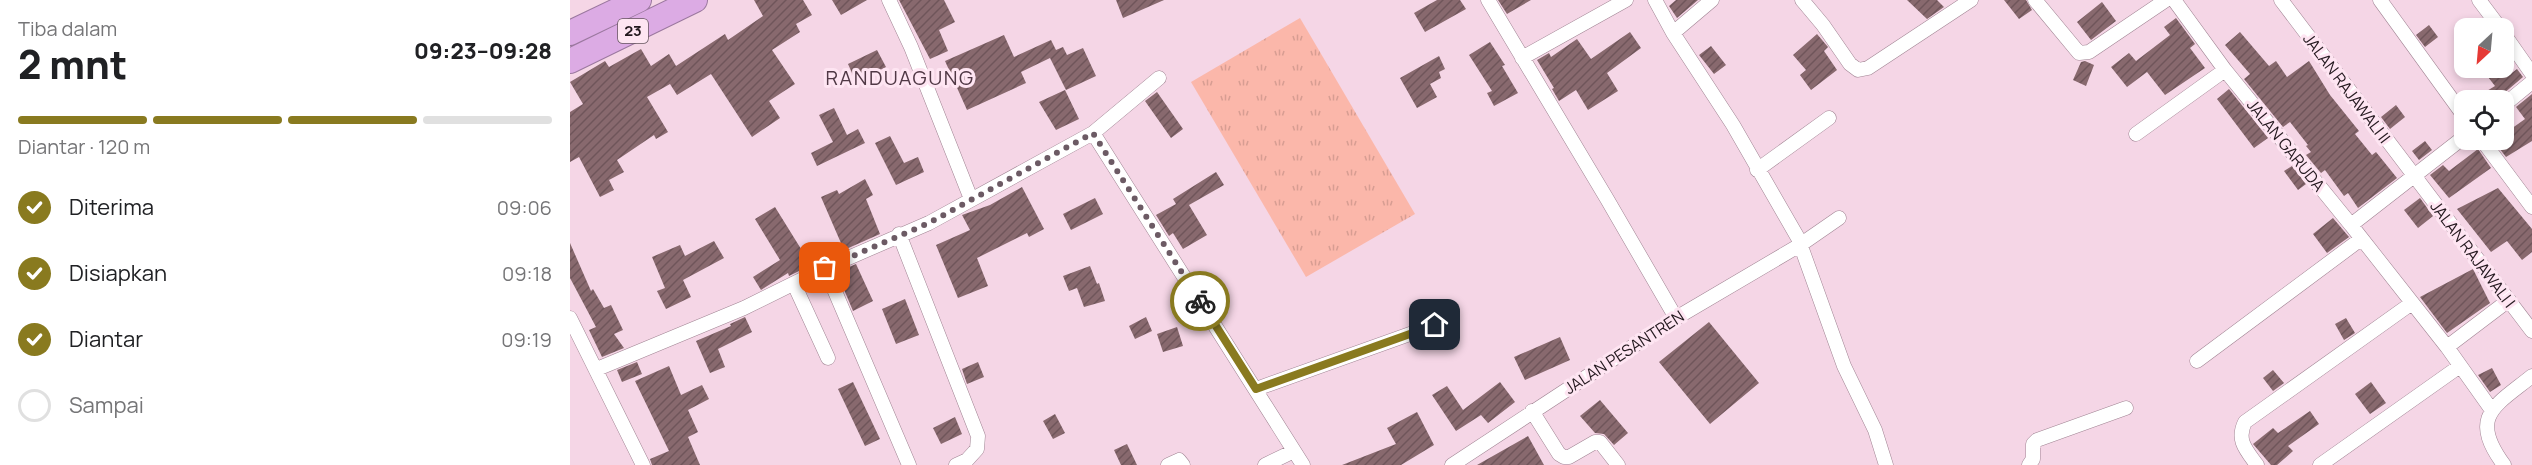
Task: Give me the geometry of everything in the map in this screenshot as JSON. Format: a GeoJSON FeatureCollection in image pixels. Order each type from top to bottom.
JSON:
{"type":"FeatureCollection","features":[{"type":"Feature","properties":{"kind":"highway","name":"23"},"geometry":{"type":"LineString","coordinates":[[570,33],[639,0]]}},
{"type":"Feature","properties":{"kind":"highway","name":"23"},"geometry":{"type":"LineString","coordinates":[[570,61],[695,0]]}},
{"type":"Feature","properties":{"kind":"street"},"geometry":{"type":"LineString","coordinates":[[889,0],[911,47],[971,199]]}},
{"type":"Feature","properties":{"kind":"street"},"geometry":{"type":"LineString","coordinates":[[1488,0],[1673,314]]}},
{"type":"Feature","properties":{"kind":"street"},"geometry":{"type":"LineString","coordinates":[[1521,58],[1626,0]]}},
{"type":"Feature","properties":{"kind":"street"},"geometry":{"type":"LineString","coordinates":[[1655,0],[1673,33],[1732,125],[1799,242],[1844,366],[1875,430],[1886,465]]}},
{"type":"Feature","properties":{"kind":"street"},"geometry":{"type":"LineString","coordinates":[[1673,33],[1712,0]]}},
{"type":"Feature","properties":{"kind":"street"},"geometry":{"type":"LineString","coordinates":[[1802,0],[1850,64],[1858,70],[1868,68],[1968,3]]}},
{"type":"Feature","properties":{"kind":"street"},"geometry":{"type":"LineString","coordinates":[[2035,0],[2079,53],[2089,52],[2166,0]]}},
{"type":"Feature","properties":{"kind":"street","name":"JALAN GARUDA"},"geometry":{"type":"LineString","coordinates":[[2174,0],[2225,69],[2447,347],[2491,409]]}},
{"type":"Feature","properties":{"kind":"street","name":"JALAN RAJAWALI II"},"geometry":{"type":"LineString","coordinates":[[2282,0],[2414,176]]}},
{"type":"Feature","properties":{"kind":"street"},"geometry":{"type":"LineString","coordinates":[[2380,0],[2454,102]]}},
{"type":"Feature","properties":{"kind":"street"},"geometry":{"type":"LineString","coordinates":[[2479,0],[2492,18]]}},
{"type":"Feature","properties":{"kind":"street"},"geometry":{"type":"LineString","coordinates":[[2514,48],[2532,74]]}},
{"type":"Feature","properties":{"kind":"street"},"geometry":{"type":"LineString","coordinates":[[2136,134],[2225,69]]}},
{"type":"Feature","properties":{"kind":"street"},"geometry":{"type":"LineString","coordinates":[[597,369],[744,308],[899,234],[929,223],[1093,133],[1159,78]]}},
{"type":"Feature","properties":{"kind":"street"},"geometry":{"type":"LineString","coordinates":[[2514,97],[2532,82]]}},
{"type":"Feature","properties":{"kind":"street"},"geometry":{"type":"LineString","coordinates":[[1756,170],[1829,118]]}},
{"type":"Feature","properties":{"kind":"street"},"geometry":{"type":"LineString","coordinates":[[1093,133],[1303,465]]}},
{"type":"Feature","properties":{"kind":"street"},"geometry":{"type":"LineString","coordinates":[[2351,225],[2454,145]]}},
{"type":"Feature","properties":{"kind":"street"},"geometry":{"type":"LineString","coordinates":[[2489,150],[2532,207]]}},
{"type":"Feature","properties":{"kind":"street","name":"JALAN RAJAWALI I"},"geometry":{"type":"LineString","coordinates":[[2414,176],[2532,331]]}},
{"type":"Feature","properties":{"kind":"street","name":"JALAN PESANTREN"},"geometry":{"type":"LineString","coordinates":[[1461,463],[1673,314],[1839,218]]}},
{"type":"Feature","properties":{"kind":"street"},"geometry":{"type":"LineString","coordinates":[[899,234],[978,436],[977,449],[967,460],[956,465]]}},
{"type":"Feature","properties":{"kind":"street"},"geometry":{"type":"LineString","coordinates":[[2197,362],[2361,239]]}},
{"type":"Feature","properties":{"kind":"street"},"geometry":{"type":"LineString","coordinates":[[825,268],[909,465]]}},
{"type":"Feature","properties":{"kind":"street"},"geometry":{"type":"LineString","coordinates":[[795,284],[828,358]]}},
{"type":"Feature","properties":{"kind":"street"},"geometry":{"type":"LineString","coordinates":[[2447,347],[2509,300]]}},
{"type":"Feature","properties":{"kind":"street"},"geometry":{"type":"LineString","coordinates":[[2257,465],[2241,443],[2240,431],[2244,422],[2412,303]]}},
{"type":"Feature","properties":{"kind":"street"},"geometry":{"type":"LineString","coordinates":[[570,318],[643,465]]}},
{"type":"Feature","properties":{"kind":"street"},"geometry":{"type":"LineString","coordinates":[[1256,389],[1435,325]]}},
{"type":"Feature","properties":{"kind":"street"},"geometry":{"type":"LineString","coordinates":[[2320,465],[2460,366]]}},
{"type":"Feature","properties":{"kind":"street"},"geometry":{"type":"LineString","coordinates":[[2504,465],[2489,443],[2486,426],[2491,409],[2532,376]]}},
{"type":"Feature","properties":{"kind":"street"},"geometry":{"type":"LineString","coordinates":[[2029,465],[2033,459],[2032,444],[2037,440],[2126,408]]}},
{"type":"Feature","properties":{"kind":"street"},"geometry":{"type":"LineString","coordinates":[[1532,411],[1559,454],[1564,458],[1595,442],[1600,442],[1618,465]]}},
{"type":"Feature","properties":{"kind":"street"},"geometry":{"type":"LineString","coordinates":[[1265,465],[1294,452]]}},
{"type":"Feature","properties":{"kind":"street"},"geometry":{"type":"LineString","coordinates":[[1168,465],[1179,460],[1183,465]]}},
{"type":"Feature","properties":{"kind":"green space"},"geometry":{"type":"Polygon","coordinates":[[[1300,18],[1415,214],[1306,277],[1191,82],[1300,18]]]}},
{"type":"Feature","properties":{"kind":"building"},"geometry":{"type":"Polygon","coordinates":[[[754,0],[803,0],[812,15],[796,24],[800,32],[772,50],[795,84],[769,101],[780,118],[752,137],[711,74],[677,95],[670,84],[647,97],[668,132],[656,139],[654,135],[617,160],[624,172],[609,180],[614,190],[600,197],[579,157],[570,162],[570,112],[583,104],[570,82],[605,61],[609,67],[641,49],[651,66],[669,54],[676,66],[725,34],[728,40],[763,16],[754,0]]]}},
{"type":"Feature","properties":{"kind":"building"},"geometry":{"type":"Polygon","coordinates":[[[832,0],[867,0],[841,15],[832,0]]]}},
{"type":"Feature","properties":{"kind":"building"},"geometry":{"type":"Polygon","coordinates":[[[899,0],[944,0],[955,22],[939,30],[948,51],[930,59],[899,0]]]}},
{"type":"Feature","properties":{"kind":"building"},"geometry":{"type":"Polygon","coordinates":[[[1116,0],[1164,0],[1123,18],[1116,0]]]}},
{"type":"Feature","properties":{"kind":"building"},"geometry":{"type":"Polygon","coordinates":[[[1437,0],[1460,0],[1466,9],[1425,32],[1414,13],[1437,0]]]}},
{"type":"Feature","properties":{"kind":"building"},"geometry":{"type":"Polygon","coordinates":[[[1498,0],[1531,0],[1507,14],[1498,0]]]}},
{"type":"Feature","properties":{"kind":"building"},"geometry":{"type":"Polygon","coordinates":[[[1676,0],[1698,0],[1677,18],[1669,6],[1676,0]]]}},
{"type":"Feature","properties":{"kind":"building"},"geometry":{"type":"Polygon","coordinates":[[[1907,0],[1937,0],[1944,7],[1927,19],[1907,0]]]}},
{"type":"Feature","properties":{"kind":"building"},"geometry":{"type":"Polygon","coordinates":[[[2004,0],[2026,0],[2032,10],[2019,19],[2004,0]]]}},
{"type":"Feature","properties":{"kind":"building"},"geometry":{"type":"Polygon","coordinates":[[[2102,2],[2116,21],[2091,40],[2077,22],[2102,2]]]}},
{"type":"Feature","properties":{"kind":"building"},"geometry":{"type":"Polygon","coordinates":[[[2176,18],[2195,44],[2190,48],[2205,68],[2165,95],[2147,72],[2127,87],[2111,67],[2129,53],[2136,61],[2170,35],[2164,27],[2176,18]]]}},
{"type":"Feature","properties":{"kind":"building"},"geometry":{"type":"Polygon","coordinates":[[[2429,25],[2438,37],[2425,47],[2416,35],[2429,25]]]}},
{"type":"Feature","properties":{"kind":"building"},"geometry":{"type":"Polygon","coordinates":[[[1630,32],[1641,48],[1607,73],[1618,91],[1588,110],[1576,90],[1559,101],[1537,60],[1549,53],[1551,57],[1577,39],[1591,59],[1630,32]]]}},
{"type":"Feature","properties":{"kind":"building"},"geometry":{"type":"Polygon","coordinates":[[[2240,32],[2269,66],[2276,61],[2287,77],[2309,61],[2330,95],[2359,131],[2355,134],[2372,155],[2376,152],[2397,178],[2358,208],[2348,193],[2344,196],[2325,170],[2321,173],[2306,155],[2311,152],[2306,146],[2308,145],[2290,122],[2283,127],[2244,79],[2250,74],[2225,45],[2240,32]]]}},
{"type":"Feature","properties":{"kind":"building"},"geometry":{"type":"Polygon","coordinates":[[[1817,34],[1828,47],[1824,51],[1837,70],[1811,90],[1800,75],[1806,70],[1793,55],[1817,34]]]}},
{"type":"Feature","properties":{"kind":"building"},"geometry":{"type":"Polygon","coordinates":[[[1004,35],[1014,57],[1051,40],[1056,50],[1063,47],[1067,55],[1083,48],[1096,76],[1066,90],[1050,58],[1021,72],[1026,83],[967,110],[945,61],[1004,35]]]}},
{"type":"Feature","properties":{"kind":"building"},"geometry":{"type":"Polygon","coordinates":[[[1490,42],[1505,65],[1502,66],[1518,93],[1494,106],[1487,93],[1492,91],[1469,55],[1490,42]]]}},
{"type":"Feature","properties":{"kind":"building"},"geometry":{"type":"Polygon","coordinates":[[[1711,46],[1726,65],[1714,74],[1699,55],[1711,46]]]}},
{"type":"Feature","properties":{"kind":"building"},"geometry":{"type":"Polygon","coordinates":[[[877,50],[886,67],[856,82],[848,64],[877,50]]]}},
{"type":"Feature","properties":{"kind":"building"},"geometry":{"type":"Polygon","coordinates":[[[1439,56],[1445,69],[1439,72],[1441,78],[1430,84],[1437,97],[1417,108],[1400,78],[1439,56]]]}},
{"type":"Feature","properties":{"kind":"building"},"geometry":{"type":"Polygon","coordinates":[[[2085,61],[2094,65],[2086,86],[2073,80],[2081,62],[2085,61]]]}},
{"type":"Feature","properties":{"kind":"building"},"geometry":{"type":"Polygon","coordinates":[[[2517,69],[2523,77],[2508,90],[2488,90],[2495,86],[2489,78],[2514,78],[2514,71],[2517,69]]]}},
{"type":"Feature","properties":{"kind":"building"},"geometry":{"type":"Polygon","coordinates":[[[2229,89],[2268,138],[2254,148],[2217,99],[2229,89]]]}},
{"type":"Feature","properties":{"kind":"building"},"geometry":{"type":"Polygon","coordinates":[[[1065,90],[1079,119],[1056,130],[1039,102],[1065,90]]]}},
{"type":"Feature","properties":{"kind":"building"},"geometry":{"type":"Polygon","coordinates":[[[1157,92],[1183,129],[1171,138],[1145,101],[1157,92]]]}},
{"type":"Feature","properties":{"kind":"building"},"geometry":{"type":"Polygon","coordinates":[[[2532,94],[2532,141],[2506,157],[2501,150],[2514,150],[2514,127],[2525,119],[2516,107],[2532,94]]]}},
{"type":"Feature","properties":{"kind":"building"},"geometry":{"type":"Polygon","coordinates":[[[2396,105],[2405,117],[2390,129],[2381,117],[2396,105]]]}},
{"type":"Feature","properties":{"kind":"building"},"geometry":{"type":"Polygon","coordinates":[[[834,108],[847,135],[858,129],[865,143],[817,166],[811,153],[833,142],[819,115],[834,108]]]}},
{"type":"Feature","properties":{"kind":"building"},"geometry":{"type":"Polygon","coordinates":[[[890,136],[904,163],[918,157],[924,172],[896,185],[875,143],[890,136]]]}},
{"type":"Feature","properties":{"kind":"building"},"geometry":{"type":"Polygon","coordinates":[[[2425,141],[2432,150],[2419,160],[2412,151],[2425,141]]]}},
{"type":"Feature","properties":{"kind":"building"},"geometry":{"type":"Polygon","coordinates":[[[2477,150],[2491,168],[2449,198],[2430,175],[2443,165],[2449,171],[2477,150]]]}},
{"type":"Feature","properties":{"kind":"building"},"geometry":{"type":"Polygon","coordinates":[[[2292,166],[2306,184],[2298,190],[2284,171],[2292,166]]]}},
{"type":"Feature","properties":{"kind":"building"},"geometry":{"type":"Polygon","coordinates":[[[1216,172],[1224,185],[1189,205],[1207,235],[1183,249],[1173,233],[1169,236],[1156,215],[1176,204],[1173,199],[1216,172]]]}},
{"type":"Feature","properties":{"kind":"building"},"geometry":{"type":"Polygon","coordinates":[[[865,179],[873,195],[866,199],[880,234],[844,250],[821,197],[837,190],[839,194],[865,179]]]}},
{"type":"Feature","properties":{"kind":"building"},"geometry":{"type":"Polygon","coordinates":[[[1022,187],[1044,229],[1029,237],[1027,233],[977,258],[988,286],[958,298],[936,245],[970,230],[962,215],[990,205],[1022,187]]]}},
{"type":"Feature","properties":{"kind":"building"},"geometry":{"type":"Polygon","coordinates":[[[2498,188],[2532,229],[2532,252],[2522,260],[2507,241],[2491,252],[2457,209],[2498,188]]]}},
{"type":"Feature","properties":{"kind":"building"},"geometry":{"type":"Polygon","coordinates":[[[1095,198],[1103,214],[1071,230],[1063,214],[1095,198]]]}},
{"type":"Feature","properties":{"kind":"building"},"geometry":{"type":"Polygon","coordinates":[[[2420,198],[2433,216],[2418,228],[2404,210],[2420,198]]]}},
{"type":"Feature","properties":{"kind":"building"},"geometry":{"type":"Polygon","coordinates":[[[775,207],[811,265],[789,276],[788,273],[761,290],[753,277],[780,260],[755,219],[775,207]]]}},
{"type":"Feature","properties":{"kind":"building"},"geometry":{"type":"Polygon","coordinates":[[[2333,218],[2349,237],[2327,253],[2313,234],[2333,218]]]}},
{"type":"Feature","properties":{"kind":"building"},"geometry":{"type":"Polygon","coordinates":[[[714,241],[724,258],[683,280],[691,297],[666,309],[657,291],[665,288],[652,257],[680,245],[685,256],[714,241]]]}},
{"type":"Feature","properties":{"kind":"building"},"geometry":{"type":"Polygon","coordinates":[[[570,243],[591,291],[593,289],[604,308],[611,305],[623,330],[614,334],[624,348],[602,357],[589,330],[596,327],[570,278],[570,243]]]}},
{"type":"Feature","properties":{"kind":"building"},"geometry":{"type":"Polygon","coordinates":[[[856,264],[873,301],[853,311],[840,280],[843,278],[840,271],[856,264]]]}},
{"type":"Feature","properties":{"kind":"building"},"geometry":{"type":"Polygon","coordinates":[[[1090,266],[1105,301],[1084,307],[1077,288],[1069,291],[1063,276],[1090,266]]]}},
{"type":"Feature","properties":{"kind":"building"},"geometry":{"type":"Polygon","coordinates":[[[2473,269],[2490,303],[2447,333],[2420,297],[2473,269]]]}},
{"type":"Feature","properties":{"kind":"building"},"geometry":{"type":"Polygon","coordinates":[[[905,299],[919,335],[896,344],[882,309],[905,299]]]}},
{"type":"Feature","properties":{"kind":"building"},"geometry":{"type":"Polygon","coordinates":[[[745,317],[752,332],[718,349],[725,367],[710,373],[696,341],[731,326],[730,324],[745,317]]]}},
{"type":"Feature","properties":{"kind":"building"},"geometry":{"type":"Polygon","coordinates":[[[1146,317],[1152,331],[1135,339],[1129,326],[1146,317]]]}},
{"type":"Feature","properties":{"kind":"building"},"geometry":{"type":"Polygon","coordinates":[[[2346,318],[2355,333],[2344,340],[2335,324],[2346,318]]]}},
{"type":"Feature","properties":{"kind":"building"},"geometry":{"type":"Polygon","coordinates":[[[1709,322],[1759,383],[1710,424],[1659,362],[1709,322]]]}},
{"type":"Feature","properties":{"kind":"building"},"geometry":{"type":"Polygon","coordinates":[[[1177,327],[1183,346],[1163,352],[1157,334],[1177,327]]]}},
{"type":"Feature","properties":{"kind":"building"},"geometry":{"type":"Polygon","coordinates":[[[1560,337],[1570,360],[1525,380],[1514,357],[1560,337]]]}},
{"type":"Feature","properties":{"kind":"building"},"geometry":{"type":"Polygon","coordinates":[[[637,362],[642,374],[622,382],[617,370],[637,362]]]}},
{"type":"Feature","properties":{"kind":"building"},"geometry":{"type":"Polygon","coordinates":[[[978,362],[984,377],[967,384],[962,369],[978,362]]]}},
{"type":"Feature","properties":{"kind":"building"},"geometry":{"type":"Polygon","coordinates":[[[669,366],[681,395],[702,385],[709,399],[688,410],[698,432],[688,437],[700,465],[652,465],[650,459],[669,451],[635,381],[669,366]]]}},
{"type":"Feature","properties":{"kind":"building"},"geometry":{"type":"Polygon","coordinates":[[[2492,368],[2501,385],[2490,392],[2478,375],[2492,368]]]}},
{"type":"Feature","properties":{"kind":"building"},"geometry":{"type":"Polygon","coordinates":[[[2273,370],[2284,383],[2273,391],[2263,378],[2273,370]]]}},
{"type":"Feature","properties":{"kind":"building"},"geometry":{"type":"Polygon","coordinates":[[[853,382],[880,439],[865,446],[838,389],[853,382]]]}},
{"type":"Feature","properties":{"kind":"building"},"geometry":{"type":"Polygon","coordinates":[[[1500,382],[1515,402],[1488,423],[1481,415],[1456,431],[1432,395],[1447,386],[1463,410],[1500,382]]]}},
{"type":"Feature","properties":{"kind":"building"},"geometry":{"type":"Polygon","coordinates":[[[2371,382],[2386,403],[2370,414],[2355,394],[2371,382]]]}},
{"type":"Feature","properties":{"kind":"building"},"geometry":{"type":"Polygon","coordinates":[[[1600,400],[1628,433],[1614,445],[1604,434],[1595,433],[1580,416],[1600,400]]]}},
{"type":"Feature","properties":{"kind":"building"},"geometry":{"type":"Polygon","coordinates":[[[2310,411],[2319,424],[2288,446],[2293,451],[2277,465],[2271,465],[2253,444],[2273,428],[2278,433],[2310,411]]]}},
{"type":"Feature","properties":{"kind":"building"},"geometry":{"type":"Polygon","coordinates":[[[1417,412],[1434,445],[1401,465],[1342,465],[1396,444],[1387,428],[1417,412]]]}},
{"type":"Feature","properties":{"kind":"building"},"geometry":{"type":"Polygon","coordinates":[[[1055,414],[1065,433],[1053,439],[1043,421],[1055,414]]]}},
{"type":"Feature","properties":{"kind":"building"},"geometry":{"type":"Polygon","coordinates":[[[955,417],[962,434],[941,444],[933,428],[955,417]]]}},
{"type":"Feature","properties":{"kind":"building"},"geometry":{"type":"Polygon","coordinates":[[[1528,436],[1544,465],[1477,465],[1528,436]]]}},
{"type":"Feature","properties":{"kind":"building"},"geometry":{"type":"Polygon","coordinates":[[[1127,444],[1137,465],[1121,465],[1114,450],[1127,444]]]}},
{"type":"Feature","properties":{"kind":"way so far"},"geometry":{"type":"LineString","coordinates":[[825,268],[899,234],[929,223],[1093,133],[1200,301]]}},
{"type":"Feature","properties":{"kind":"district","name":"RANDUAGUNG"},"geometry":{"type":"Point","coordinates":[900,78]}},
{"type":"Feature","properties":{"kind":"route"},"geometry":{"type":"LineString","coordinates":[[1200,301],[1256,389],[1435,325]]}}]}
